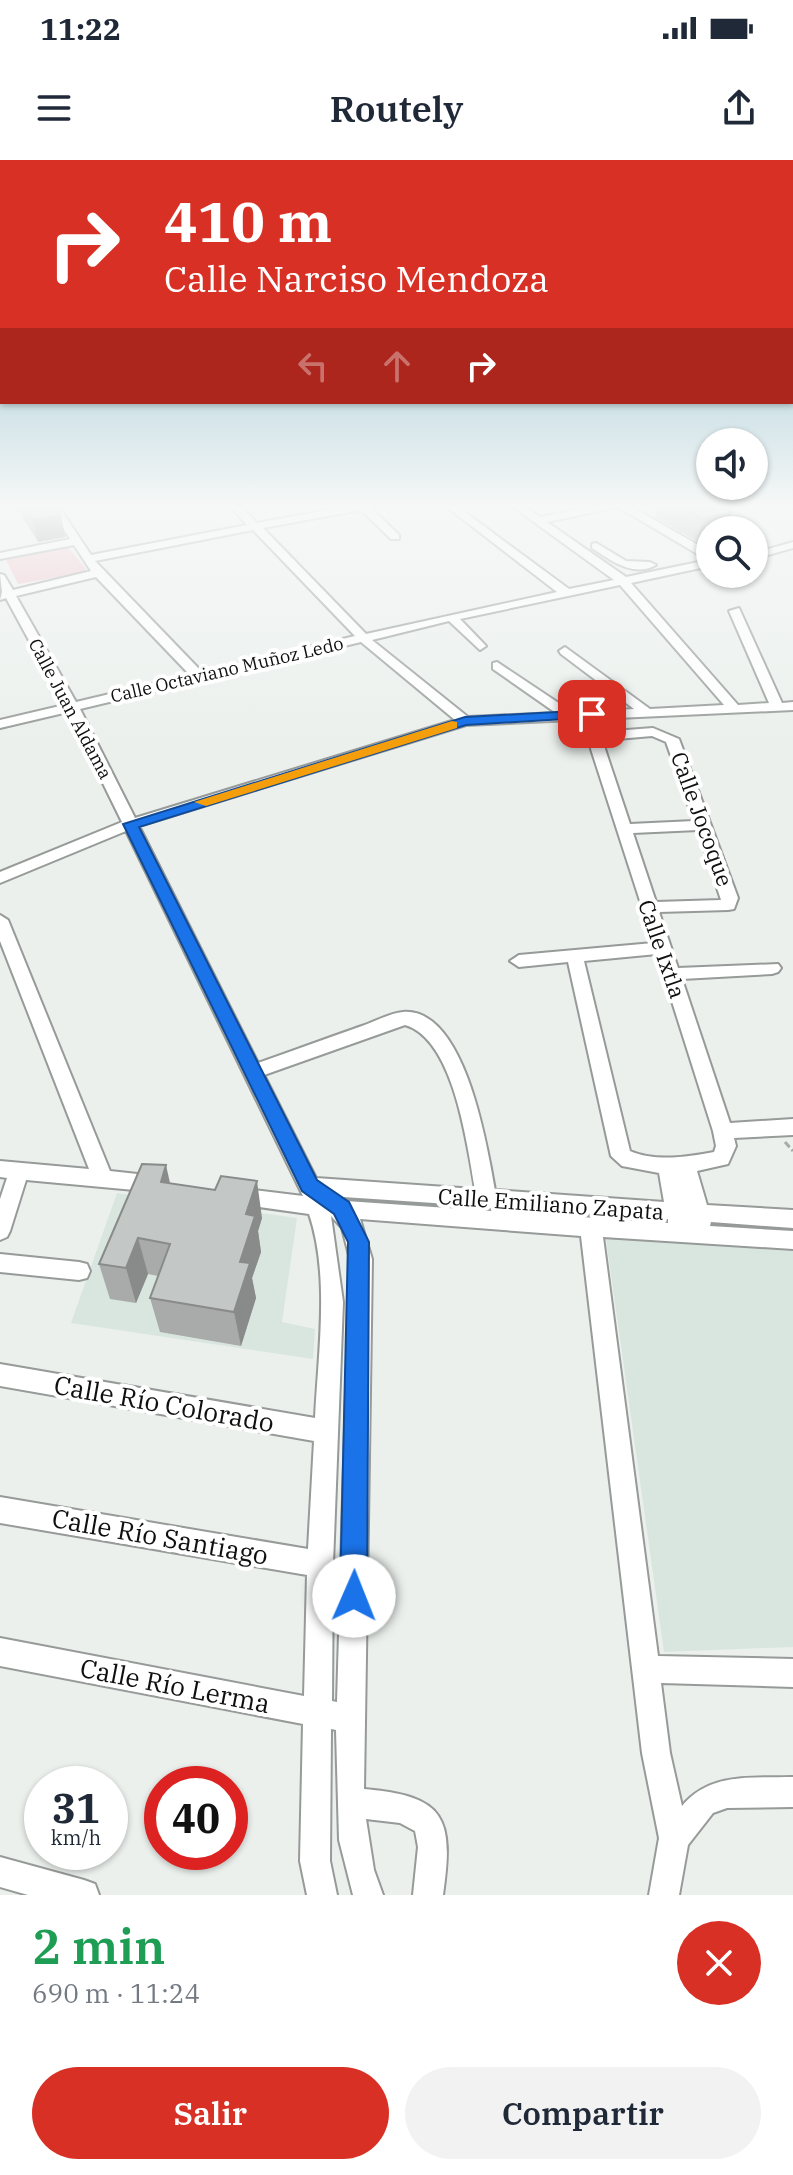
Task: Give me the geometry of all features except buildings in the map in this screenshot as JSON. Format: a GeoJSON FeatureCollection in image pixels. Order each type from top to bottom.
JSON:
{"type":"FeatureCollection","features":[{"type":"Feature","properties":{"kind":"street"},"geometry":{"type":"LineString","coordinates":[[5,595],[47,585]]}},
{"type":"Feature","properties":{"kind":"street"},"geometry":{"type":"LineString","coordinates":[[110,585],[200,678]]}},
{"type":"Feature","properties":{"kind":"street"},"geometry":{"type":"LineString","coordinates":[[312,585],[363,638],[465,721]]}},
{"type":"Feature","properties":{"kind":"street"},"geometry":{"type":"LineString","coordinates":[[556,585],[565,592]]}},
{"type":"Feature","properties":{"kind":"street","name":"Calle Octaviano Muñoz Ledo"},"geometry":{"type":"LineString","coordinates":[[0,724],[595,585]]}},
{"type":"Feature","properties":{"kind":"street"},"geometry":{"type":"LineString","coordinates":[[626,585],[733,707]]}},
{"type":"Feature","properties":{"kind":"street","name":"Calle Juan Aldama"},"geometry":{"type":"LineString","coordinates":[[5,595],[72,707],[313,1195],[326,1238],[332,1302],[320,1564],[315,1861],[322,1895]]}},
{"type":"Feature","properties":{"kind":"street"},"geometry":{"type":"LineString","coordinates":[[735,611],[777,706]]}},
{"type":"Feature","properties":{"kind":"street"},"geometry":{"type":"LineString","coordinates":[[452,617],[480,646]]}},
{"type":"Feature","properties":{"kind":"street"},"geometry":{"type":"LineString","coordinates":[[565,651],[630,712],[630,732]]}},
{"type":"Feature","properties":{"kind":"street"},"geometry":{"type":"LineString","coordinates":[[497,666],[569,716]]}},
{"type":"Feature","properties":{"kind":"street"},"geometry":{"type":"LineString","coordinates":[[0,878],[130,824],[465,721],[793,706]]}},
{"type":"Feature","properties":{"kind":"street","name":"Calle Jocoque"},"geometry":{"type":"LineString","coordinates":[[630,732],[667,736],[675,743],[730,898],[728,905],[647,907]]}},
{"type":"Feature","properties":{"kind":"street","name":"Calle Ixtla"},"geometry":{"type":"LineString","coordinates":[[630,732],[598,737],[598,749],[726,1146],[721,1158],[676,1164]]}},
{"type":"Feature","properties":{"kind":"street"},"geometry":{"type":"LineString","coordinates":[[625,829],[703,825]]}},
{"type":"Feature","properties":{"kind":"street"},"geometry":{"type":"LineString","coordinates":[[0,920],[102,1176]]}},
{"type":"Feature","properties":{"kind":"street"},"geometry":{"type":"LineString","coordinates":[[519,961],[661,948]]}},
{"type":"Feature","properties":{"kind":"street"},"geometry":{"type":"LineString","coordinates":[[575,957],[618,1149],[633,1163],[676,1164]]}},
{"type":"Feature","properties":{"kind":"street"},"geometry":{"type":"LineString","coordinates":[[671,974],[772,968]]}},
{"type":"Feature","properties":{"kind":"street"},"geometry":{"type":"LineString","coordinates":[[253,1072],[404,1018],[419,1020],[444,1044],[456,1075],[474,1135],[487,1201]]}},
{"type":"Feature","properties":{"kind":"street"},"geometry":{"type":"LineString","coordinates":[[723,1131],[793,1127]]}},
{"type":"Feature","properties":{"kind":"street"},"geometry":{"type":"LineString","coordinates":[[676,1164],[678,1222]]}},
{"type":"Feature","properties":{"kind":"street"},"geometry":{"type":"LineString","coordinates":[[676,1164],[701,1223]]}},
{"type":"Feature","properties":{"kind":"street"},"geometry":{"type":"LineString","coordinates":[[0,1231],[9,1170],[102,1176],[180,1187]]}},
{"type":"Feature","properties":{"kind":"street","name":"Calle Emiliano Zapata"},"geometry":{"type":"LineString","coordinates":[[211,1192],[289,1203],[313,1195],[487,1201],[678,1222],[793,1219]]}},
{"type":"Feature","properties":{"kind":"street"},"geometry":{"type":"LineString","coordinates":[[313,1195],[342,1208],[355,1233],[361,1259],[351,1719],[352,1803],[358,1862],[368,1895]]}},
{"type":"Feature","properties":{"kind":"street","name":"Calle Emiliano Zapata"},"geometry":{"type":"LineString","coordinates":[[342,1208],[591,1229],[678,1222]]}},
{"type":"Feature","properties":{"kind":"street","name":"Calle Emiliano Zapata"},"geometry":{"type":"LineString","coordinates":[[701,1223],[793,1240]]}},
{"type":"Feature","properties":{"kind":"street"},"geometry":{"type":"LineString","coordinates":[[591,1229],[663,1796],[674,1838],[664,1895]]}},
{"type":"Feature","properties":{"kind":"street"},"geometry":{"type":"LineString","coordinates":[[0,1263],[79,1271]]}},
{"type":"Feature","properties":{"kind":"street","name":"Calle Río Colorado"},"geometry":{"type":"LineString","coordinates":[[0,1375],[328,1432]]}},
{"type":"Feature","properties":{"kind":"street","name":"Calle Río Santiago"},"geometry":{"type":"LineString","coordinates":[[0,1510],[320,1564]]}},
{"type":"Feature","properties":{"kind":"street","name":"Calle Río Lerma"},"geometry":{"type":"LineString","coordinates":[[0,1652],[351,1719]]}},
{"type":"Feature","properties":{"kind":"street"},"geometry":{"type":"LineString","coordinates":[[646,1669],[793,1673]]}},
{"type":"Feature","properties":{"kind":"street"},"geometry":{"type":"LineString","coordinates":[[674,1838],[703,1803],[726,1793],[793,1792]]}},
{"type":"Feature","properties":{"kind":"street"},"geometry":{"type":"LineString","coordinates":[[352,1803],[396,1806],[425,1817],[432,1827],[435,1851],[428,1895]]}},
{"type":"Feature","properties":{"kind":"street"},"geometry":{"type":"LineString","coordinates":[[0,1872],[84,1895]]}},
{"type":"Feature","properties":{"kind":"shaded area"},"geometry":{"type":"Polygon","coordinates":[[[117,1193],[297,1218],[282,1322],[315,1329],[313,1359],[71,1323],[117,1193]]]}},
{"type":"Feature","properties":{"kind":"shaded area"},"geometry":{"type":"Polygon","coordinates":[[[605,1232],[793,1243],[793,1647],[664,1652],[605,1232]]]}},
{"type":"Feature","properties":{"kind":"slow traffic"},"geometry":{"type":"LineString","coordinates":[[201,802],[452,725]]}},
{"type":"Feature","properties":{"kind":"route"},"geometry":{"type":"LineString","coordinates":[[354,1596],[359,1242],[342,1208],[310,1186],[130,824],[465,721],[592,714]]}}]}
